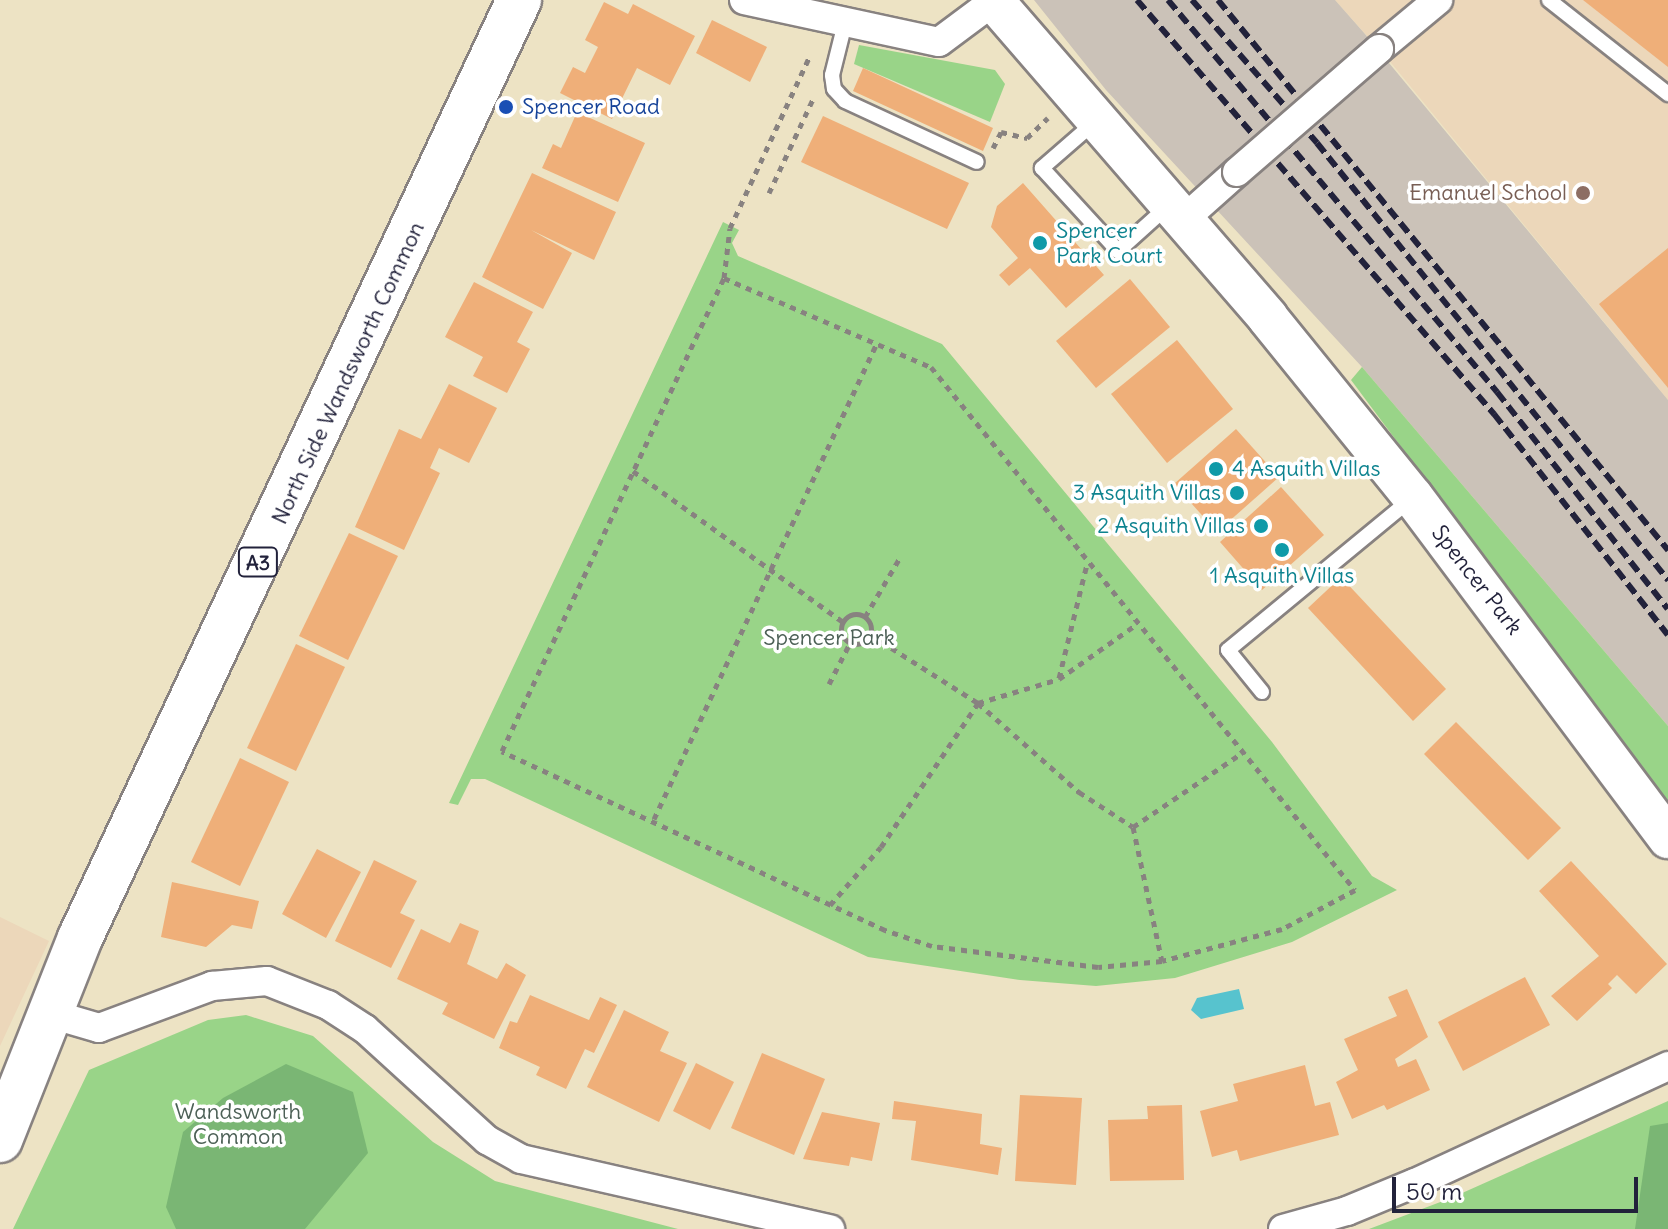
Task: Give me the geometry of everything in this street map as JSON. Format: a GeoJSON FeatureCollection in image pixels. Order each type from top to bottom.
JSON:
{"type":"FeatureCollection","features":[{"type":"Feature","properties":{"kind":"highway","name":"North Side Wandsworth Common"},"geometry":{"type":"LineString","coordinates":[[0,1140],[80,938],[519,0]]}},
{"type":"Feature","properties":{"kind":"main road","name":"Spencer Park"},"geometry":{"type":"LineString","coordinates":[[994,0],[1413,497],[1668,838]]}},
{"type":"Feature","properties":{"kind":"street","name":"Spencer Park"},"geometry":{"type":"LineString","coordinates":[[744,0],[939,42],[953,37],[994,0]]}},
{"type":"Feature","properties":{"kind":"street"},"geometry":{"type":"LineString","coordinates":[[1176,213],[1237,172],[1438,0]]}},
{"type":"Feature","properties":{"kind":"street"},"geometry":{"type":"LineString","coordinates":[[51,1014],[99,1028],[212,986],[243,979],[267,981],[328,1005],[365,1029],[487,1140],[521,1159],[830,1229]]}},
{"type":"Feature","properties":{"kind":"street"},"geometry":{"type":"LineString","coordinates":[[1283,1229],[1347,1211],[1415,1183],[1668,1066]]}},
{"type":"Feature","properties":{"kind":"lane"},"geometry":{"type":"LineString","coordinates":[[1549,0],[1668,94]]}},
{"type":"Feature","properties":{"kind":"lane"},"geometry":{"type":"LineString","coordinates":[[845,23],[832,75],[834,89],[845,101],[977,162]]}},
{"type":"Feature","properties":{"kind":"lane"},"geometry":{"type":"LineString","coordinates":[[1097,120],[1042,168],[1118,251],[1176,213]]}},
{"type":"Feature","properties":{"kind":"lane"},"geometry":{"type":"LineString","coordinates":[[1262,692],[1228,650],[1413,497]]}},
{"type":"Feature","properties":{"kind":"path"},"geometry":{"type":"LineString","coordinates":[[724,278],[931,367],[1087,564],[1245,751],[1355,890],[1282,929],[1162,961],[1098,967],[932,946],[830,905],[654,819],[502,751],[724,278],[730,228],[816,43]]}},
{"type":"Feature","properties":{"kind":"path"},"geometry":{"type":"LineString","coordinates":[[769,193],[817,89],[832,75]]}},
{"type":"Feature","properties":{"kind":"path"},"geometry":{"type":"LineString","coordinates":[[977,162],[988,158],[1001,132],[1027,138],[1055,112]]}},
{"type":"Feature","properties":{"kind":"path"},"geometry":{"type":"LineString","coordinates":[[654,819],[767,572],[877,343]]}},
{"type":"Feature","properties":{"kind":"path"},"geometry":{"type":"LineString","coordinates":[[633,471],[767,572],[843,622]]}},
{"type":"Feature","properties":{"kind":"path"},"geometry":{"type":"LineString","coordinates":[[901,556],[865,617],[871,635],[978,703],[1079,792],[1133,827],[1162,961]]}},
{"type":"Feature","properties":{"kind":"path"},"geometry":{"type":"LineString","coordinates":[[1059,679],[1087,564]]}},
{"type":"Feature","properties":{"kind":"path"},"geometry":{"type":"LineString","coordinates":[[865,617],[850,615],[843,622],[843,637],[850,643],[864,642],[871,635]]}},
{"type":"Feature","properties":{"kind":"path"},"geometry":{"type":"LineString","coordinates":[[830,905],[881,847],[978,703],[1059,679],[1138,624]]}},
{"type":"Feature","properties":{"kind":"path"},"geometry":{"type":"LineString","coordinates":[[829,684],[850,643]]}},
{"type":"Feature","properties":{"kind":"path"},"geometry":{"type":"LineString","coordinates":[[1133,827],[1245,751]]}},
{"type":"Feature","properties":{"kind":"shaded area"},"geometry":{"type":"Polygon","coordinates":[[[1034,0],[1335,0],[1365,34],[1668,400],[1668,726],[1362,367],[1106,90],[1034,0]]]}},
{"type":"Feature","properties":{"kind":"shaded area","name":"Emanuel School"},"geometry":{"type":"Polygon","coordinates":[[[1335,0],[1668,0],[1668,400],[1392,64],[1335,0]]]}},
{"type":"Feature","properties":{"kind":"shaded area"},"geometry":{"type":"Polygon","coordinates":[[[0,917],[49,941],[0,1046],[0,917]]]}},
{"type":"Feature","properties":{"kind":"green space"},"geometry":{"type":"Polygon","coordinates":[[[859,45],[995,70],[1005,84],[990,122],[854,64],[859,45]]]}},
{"type":"Feature","properties":{"kind":"green space","name":"Spencer Park"},"geometry":{"type":"Polygon","coordinates":[[[723,222],[739,230],[732,243],[738,256],[942,344],[1272,742],[1372,876],[1397,890],[1292,942],[1175,978],[1096,986],[1020,980],[868,957],[485,779],[471,779],[458,805],[449,803],[723,222]]]}},
{"type":"Feature","properties":{"kind":"green space"},"geometry":{"type":"Polygon","coordinates":[[[1362,367],[1668,726],[1668,804],[1351,380],[1362,367]]]}},
{"type":"Feature","properties":{"kind":"green space","name":"Wandsworth Common"},"geometry":{"type":"Polygon","coordinates":[[[246,1015],[313,1036],[433,1142],[495,1181],[678,1229],[13,1229],[89,1070],[208,1020],[246,1015]]]}},
{"type":"Feature","properties":{"kind":"green space"},"geometry":{"type":"Polygon","coordinates":[[[286,1064],[353,1092],[368,1153],[305,1229],[176,1229],[166,1207],[183,1132],[223,1098],[286,1064]]]}},
{"type":"Feature","properties":{"kind":"green space"},"geometry":{"type":"Polygon","coordinates":[[[1668,1101],[1668,1229],[1369,1229],[1451,1198],[1668,1101]]]}},
{"type":"Feature","properties":{"kind":"green space"},"geometry":{"type":"Polygon","coordinates":[[[1668,1123],[1668,1229],[1635,1229],[1650,1126],[1668,1123]]]}},
{"type":"Feature","properties":{"kind":"water"},"geometry":{"type":"Polygon","coordinates":[[[1239,989],[1244,1009],[1201,1019],[1191,1010],[1197,998],[1239,989]]]}},
{"type":"Feature","properties":{"kind":"building"},"geometry":{"type":"Polygon","coordinates":[[[1583,0],[1668,0],[1668,67],[1583,0]]]}},
{"type":"Feature","properties":{"kind":"building"},"geometry":{"type":"Polygon","coordinates":[[[604,2],[628,14],[633,4],[695,36],[670,85],[637,68],[612,119],[560,93],[573,67],[585,73],[598,47],[585,40],[604,2]]]}},
{"type":"Feature","properties":{"kind":"building"},"geometry":{"type":"Polygon","coordinates":[[[712,20],[767,47],[750,82],[696,53],[712,20]]]}},
{"type":"Feature","properties":{"kind":"building"},"geometry":{"type":"Polygon","coordinates":[[[863,68],[993,128],[983,151],[853,91],[863,68]]]}},
{"type":"Feature","properties":{"kind":"building"},"geometry":{"type":"Polygon","coordinates":[[[577,112],[645,143],[618,202],[542,168],[553,144],[561,148],[577,112]]]}},
{"type":"Feature","properties":{"kind":"building"},"geometry":{"type":"Polygon","coordinates":[[[823,116],[969,183],[947,229],[801,162],[823,116]]]}},
{"type":"Feature","properties":{"kind":"building"},"geometry":{"type":"Polygon","coordinates":[[[532,173],[616,212],[594,260],[531,230],[572,253],[543,309],[482,277],[532,173]]]}},
{"type":"Feature","properties":{"kind":"building","name":"Spencer Park Court"},"geometry":{"type":"Polygon","coordinates":[[[1023,183],[1104,275],[1066,308],[1030,268],[1009,286],[999,275],[1018,258],[991,227],[997,206],[1023,183]]]}},
{"type":"Feature","properties":{"kind":"building"},"geometry":{"type":"Polygon","coordinates":[[[1668,248],[1668,388],[1599,304],[1668,248]]]}},
{"type":"Feature","properties":{"kind":"building"},"geometry":{"type":"Polygon","coordinates":[[[1130,279],[1170,327],[1096,388],[1056,341],[1130,279]]]}},
{"type":"Feature","properties":{"kind":"building"},"geometry":{"type":"Polygon","coordinates":[[[474,282],[533,312],[517,342],[530,349],[507,393],[473,376],[483,357],[445,337],[474,282]]]}},
{"type":"Feature","properties":{"kind":"building"},"geometry":{"type":"Polygon","coordinates":[[[1177,340],[1233,409],[1167,463],[1111,394],[1177,340]]]}},
{"type":"Feature","properties":{"kind":"building"},"geometry":{"type":"Polygon","coordinates":[[[449,384],[497,408],[469,463],[439,448],[430,468],[440,473],[404,550],[355,527],[399,429],[421,439],[449,384]]]}},
{"type":"Feature","properties":{"kind":"building"},"geometry":{"type":"Polygon","coordinates":[[[1236,429],[1279,477],[1217,532],[1174,484],[1236,429]]]}},
{"type":"Feature","properties":{"kind":"building"},"geometry":{"type":"Polygon","coordinates":[[[1281,487],[1324,535],[1262,590],[1220,542],[1281,487]]]}},
{"type":"Feature","properties":{"kind":"building"},"geometry":{"type":"Polygon","coordinates":[[[349,533],[398,556],[348,660],[299,636],[349,533]]]}},
{"type":"Feature","properties":{"kind":"building"},"geometry":{"type":"Polygon","coordinates":[[[1341,577],[1446,689],[1413,721],[1308,608],[1341,577]]]}},
{"type":"Feature","properties":{"kind":"building"},"geometry":{"type":"Polygon","coordinates":[[[296,644],[345,667],[296,771],[247,748],[296,644]]]}},
{"type":"Feature","properties":{"kind":"building"},"geometry":{"type":"Polygon","coordinates":[[[1456,722],[1561,828],[1528,860],[1424,754],[1456,722]]]}},
{"type":"Feature","properties":{"kind":"building"},"geometry":{"type":"Polygon","coordinates":[[[240,758],[289,782],[240,886],[191,862],[240,758]]]}},
{"type":"Feature","properties":{"kind":"building"},"geometry":{"type":"Polygon","coordinates":[[[317,849],[361,872],[326,938],[282,914],[317,849]]]}},
{"type":"Feature","properties":{"kind":"building"},"geometry":{"type":"Polygon","coordinates":[[[374,860],[417,881],[400,913],[415,920],[391,968],[335,941],[374,860]]]}},
{"type":"Feature","properties":{"kind":"building"},"geometry":{"type":"Polygon","coordinates":[[[1571,861],[1667,964],[1636,994],[1617,975],[1608,984],[1612,988],[1577,1021],[1551,996],[1599,956],[1539,891],[1571,861]]]}},
{"type":"Feature","properties":{"kind":"building"},"geometry":{"type":"Polygon","coordinates":[[[172,882],[259,901],[252,929],[232,925],[206,947],[161,937],[172,882]]]}},
{"type":"Feature","properties":{"kind":"building"},"geometry":{"type":"Polygon","coordinates":[[[460,923],[479,931],[467,964],[497,979],[506,963],[526,975],[494,1039],[442,1014],[448,1003],[397,979],[421,929],[450,943],[460,923]]]}},
{"type":"Feature","properties":{"kind":"building"},"geometry":{"type":"Polygon","coordinates":[[[1525,977],[1550,1025],[1463,1071],[1438,1022],[1525,977]]]}},
{"type":"Feature","properties":{"kind":"building"},"geometry":{"type":"Polygon","coordinates":[[[1407,989],[1428,1037],[1395,1059],[1398,1067],[1416,1059],[1430,1090],[1387,1110],[1384,1105],[1352,1119],[1336,1082],[1358,1070],[1344,1039],[1397,1016],[1388,997],[1407,989]]]}},
{"type":"Feature","properties":{"kind":"building"},"geometry":{"type":"Polygon","coordinates":[[[530,995],[589,1020],[600,997],[617,1005],[594,1053],[585,1049],[566,1089],[536,1075],[540,1067],[499,1048],[510,1021],[517,1023],[530,995]]]}},
{"type":"Feature","properties":{"kind":"building"},"geometry":{"type":"Polygon","coordinates":[[[624,1010],[669,1032],[660,1051],[687,1063],[659,1122],[587,1087],[624,1010]]]}},
{"type":"Feature","properties":{"kind":"building"},"geometry":{"type":"Polygon","coordinates":[[[762,1053],[825,1079],[794,1155],[731,1128],[762,1053]]]}},
{"type":"Feature","properties":{"kind":"building"},"geometry":{"type":"Polygon","coordinates":[[[696,1063],[734,1082],[710,1130],[673,1111],[696,1063]]]}},
{"type":"Feature","properties":{"kind":"building"},"geometry":{"type":"Polygon","coordinates":[[[1305,1065],[1315,1106],[1330,1102],[1339,1135],[1240,1161],[1237,1150],[1212,1157],[1200,1111],[1238,1101],[1233,1084],[1305,1065]]]}},
{"type":"Feature","properties":{"kind":"building"},"geometry":{"type":"Polygon","coordinates":[[[1020,1095],[1082,1098],[1076,1185],[1015,1181],[1020,1095]]]}},
{"type":"Feature","properties":{"kind":"building"},"geometry":{"type":"Polygon","coordinates":[[[894,1101],[982,1114],[980,1144],[1002,1148],[998,1175],[911,1160],[916,1121],[892,1119],[894,1101]]]}},
{"type":"Feature","properties":{"kind":"building"},"geometry":{"type":"Polygon","coordinates":[[[1182,1105],[1184,1180],[1110,1181],[1108,1120],[1148,1119],[1147,1106],[1182,1105]]]}},
{"type":"Feature","properties":{"kind":"building"},"geometry":{"type":"Polygon","coordinates":[[[822,1112],[880,1123],[872,1161],[851,1157],[849,1166],[803,1159],[822,1112]]]}},
{"type":"Feature","properties":{"kind":"railway"},"geometry":{"type":"LineString","coordinates":[[1137,0],[1494,414],[1668,635]]}},
{"type":"Feature","properties":{"kind":"railway"},"geometry":{"type":"LineString","coordinates":[[1168,0],[1497,392],[1668,609]]}},
{"type":"Feature","properties":{"kind":"railway"},"geometry":{"type":"LineString","coordinates":[[1192,0],[1317,143],[1668,580]]}},
{"type":"Feature","properties":{"kind":"railway"},"geometry":{"type":"LineString","coordinates":[[1218,0],[1668,550]]}},
{"type":"Feature","properties":{"kind":"place","name":"Spencer Road"},"geometry":{"type":"Point","coordinates":[506,107]}},
{"type":"Feature","properties":{"kind":"place","name":"Emanuel School"},"geometry":{"type":"Point","coordinates":[1583,193]}},
{"type":"Feature","properties":{"kind":"place","name":"Spencer Park Court"},"geometry":{"type":"Point","coordinates":[1040,243]}},
{"type":"Feature","properties":{"kind":"place","name":"4 Asquith Villas"},"geometry":{"type":"Point","coordinates":[1216,469]}},
{"type":"Feature","properties":{"kind":"place","name":"3 Asquith Villas"},"geometry":{"type":"Point","coordinates":[1237,493]}},
{"type":"Feature","properties":{"kind":"place","name":"2 Asquith Villas"},"geometry":{"type":"Point","coordinates":[1261,526]}},
{"type":"Feature","properties":{"kind":"place","name":"1 Asquith Villas"},"geometry":{"type":"Point","coordinates":[1282,550]}}]}
